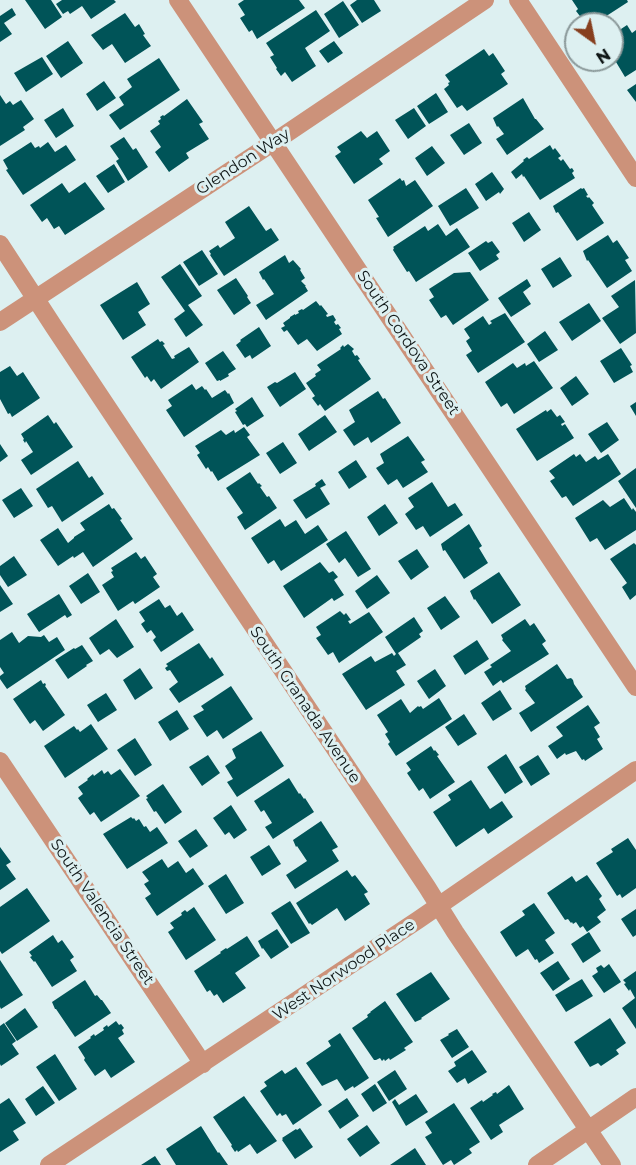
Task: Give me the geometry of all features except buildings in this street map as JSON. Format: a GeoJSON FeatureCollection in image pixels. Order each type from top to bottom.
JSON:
{"type":"FeatureCollection","features":[{"type":"Feature","properties":{"kind":"street","name":"South Cordova Street"},"geometry":{"type":"LineString","coordinates":[[178,0],[636,687]]}},
{"type":"Feature","properties":{"kind":"street","name":"Glendon Way"},"geometry":{"type":"LineString","coordinates":[[0,322],[485,0]]}},
{"type":"Feature","properties":{"kind":"street"},"geometry":{"type":"LineString","coordinates":[[518,0],[636,178]]}},
{"type":"Feature","properties":{"kind":"street","name":"South Granada Avenue"},"geometry":{"type":"LineString","coordinates":[[0,244],[612,1165]]}},
{"type":"Feature","properties":{"kind":"street","name":"South Valencia Street"},"geometry":{"type":"LineString","coordinates":[[0,761],[203,1064]]}},
{"type":"Feature","properties":{"kind":"street","name":"West Norwood Place"},"geometry":{"type":"LineString","coordinates":[[49,1165],[438,906],[636,770]]}},
{"type":"Feature","properties":{"kind":"street"},"geometry":{"type":"LineString","coordinates":[[537,1165],[636,1097]]}}]}
